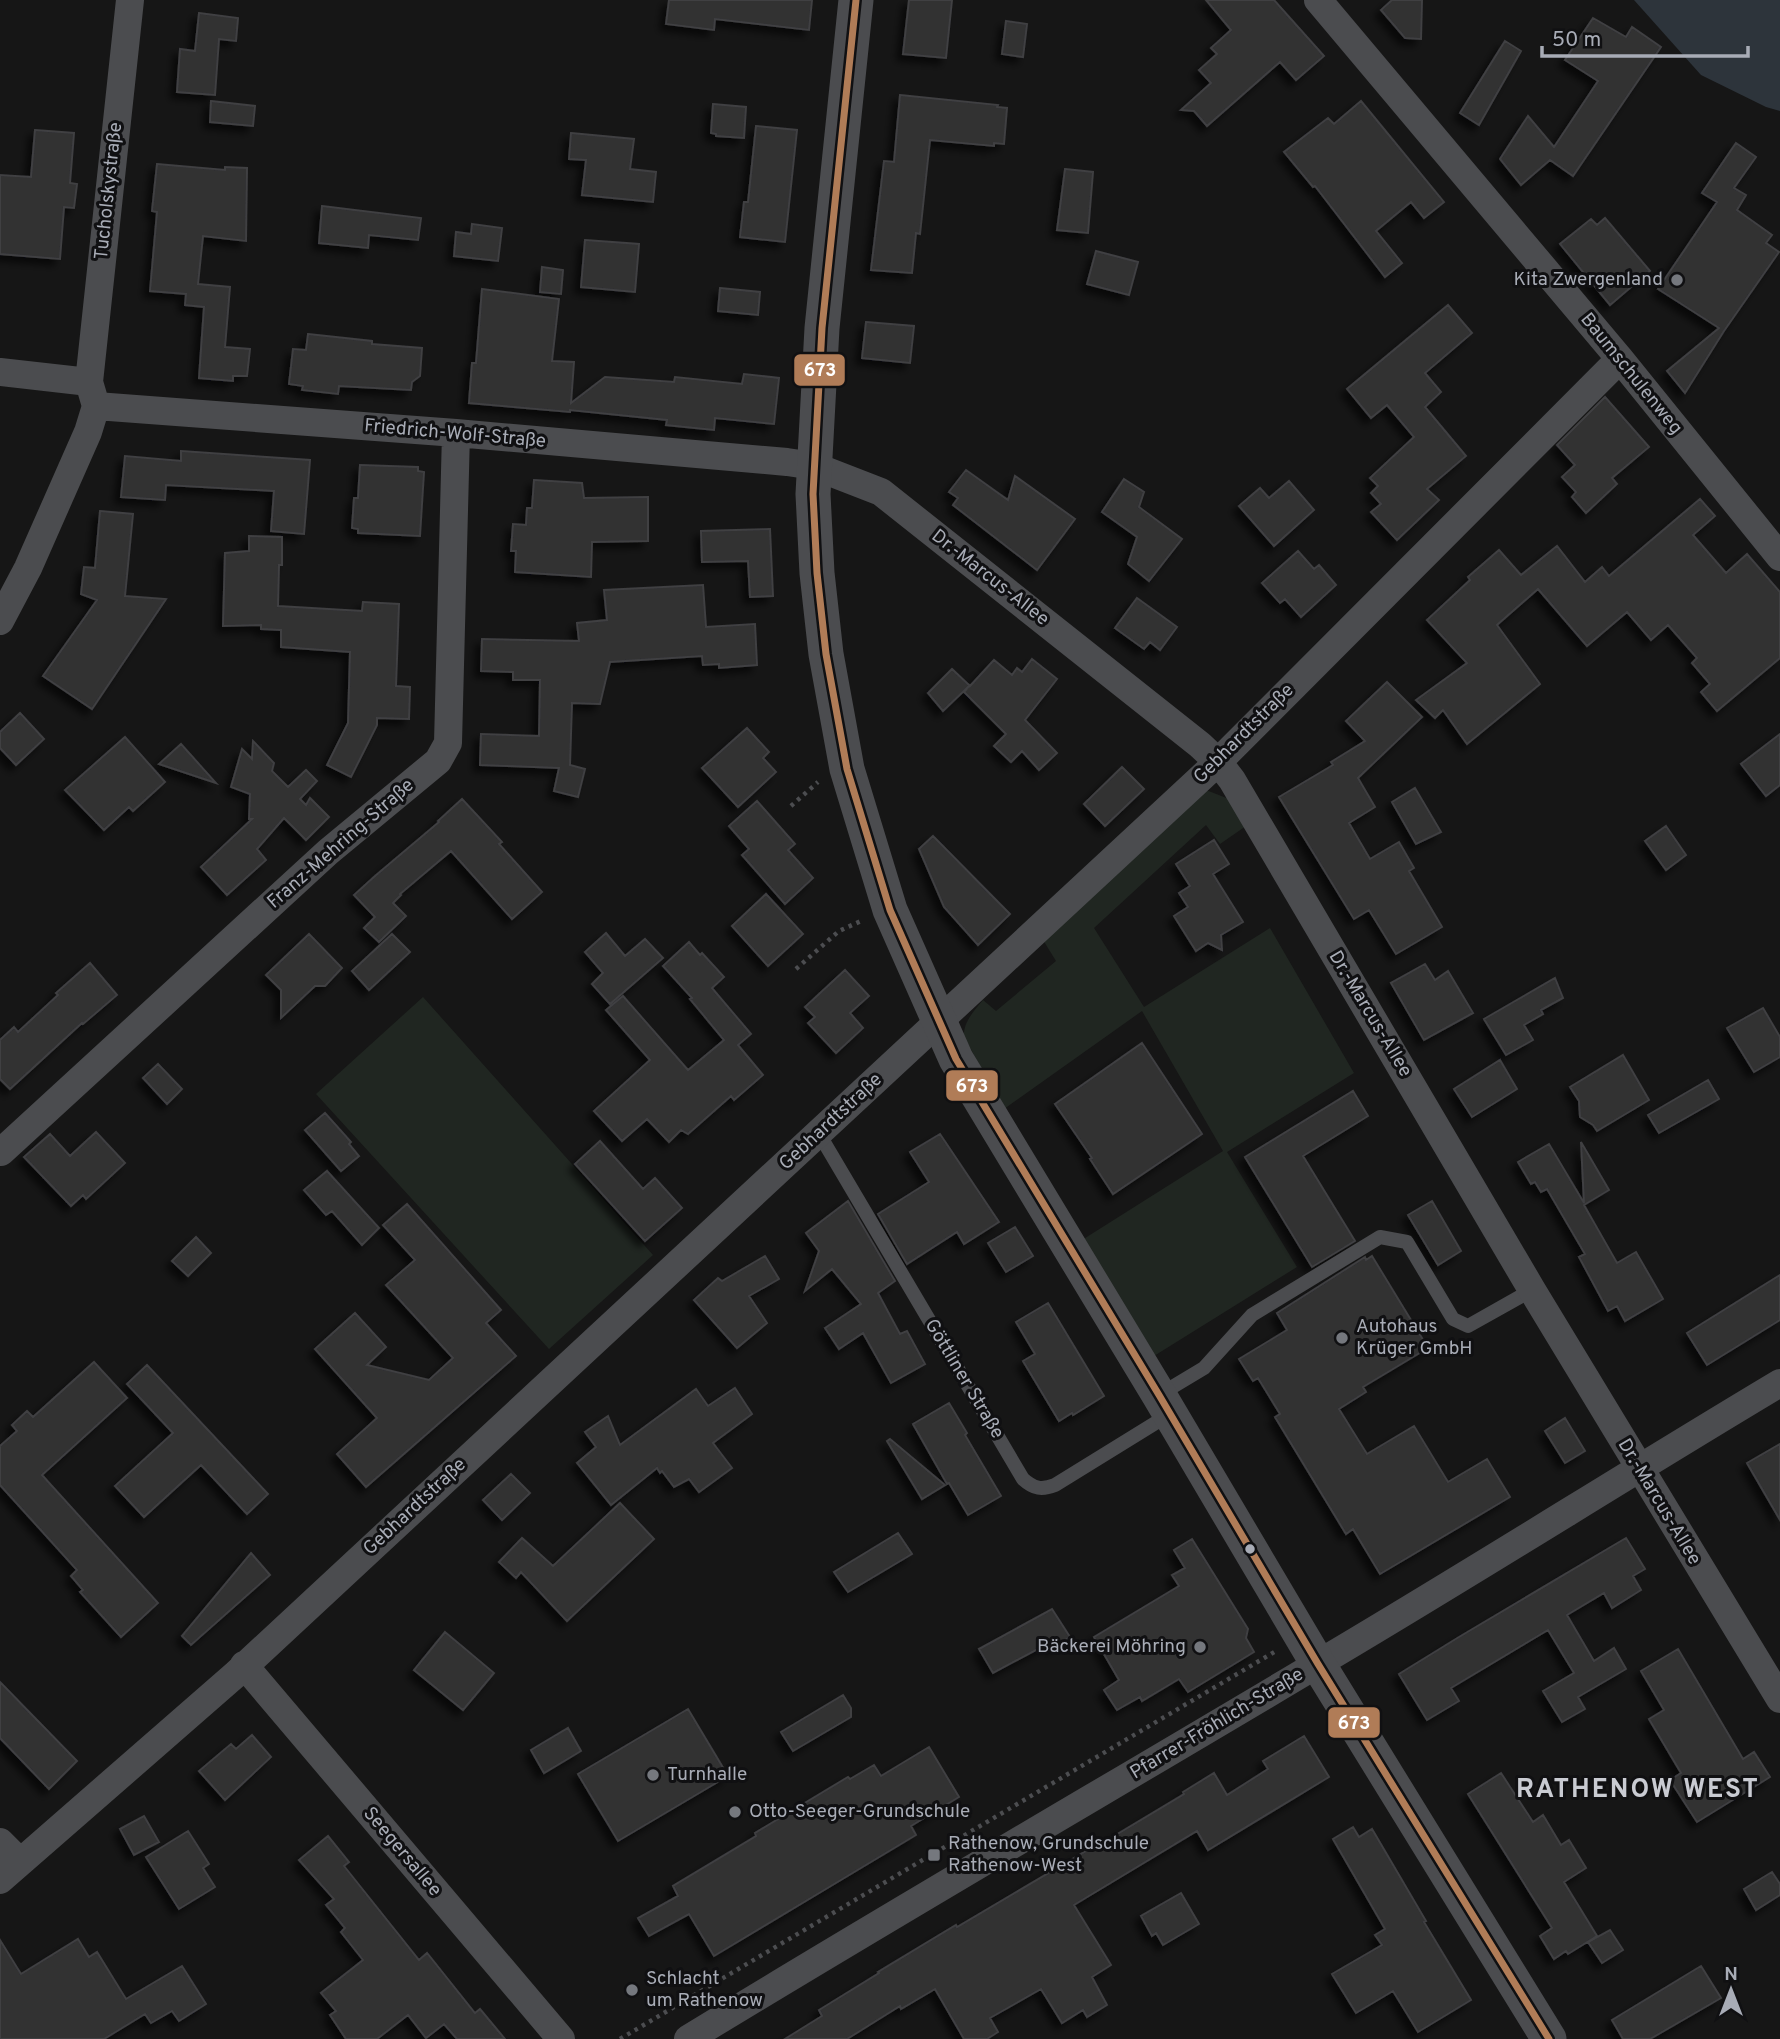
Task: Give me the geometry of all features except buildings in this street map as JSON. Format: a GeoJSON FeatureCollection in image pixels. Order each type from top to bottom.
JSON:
{"type":"FeatureCollection","features":[{"type":"Feature","properties":{"kind":"street","name":"Tucholskystraße"},"geometry":{"type":"LineString","coordinates":[[0,621],[28,568],[88,432],[130,0]]}},
{"type":"Feature","properties":{"kind":"street"},"geometry":{"type":"LineString","coordinates":[[856,0],[823,316],[814,466],[817,573],[826,654],[847,769],[890,910],[956,1059],[1165,1404],[1318,1664],[1549,2039]]}},
{"type":"Feature","properties":{"kind":"street","name":"Baumschulenweg"},"geometry":{"type":"LineString","coordinates":[[1318,0],[1620,359],[1780,556]]}},
{"type":"Feature","properties":{"kind":"street","name":"Gebhardtstraße"},"geometry":{"type":"LineString","coordinates":[[0,1842],[10,1871],[226,1683],[1218,762],[1620,359]]}},
{"type":"Feature","properties":{"kind":"street"},"geometry":{"type":"LineString","coordinates":[[0,372],[93,394]]}},
{"type":"Feature","properties":{"kind":"street","name":"Friedrich-Wolf-Straße"},"geometry":{"type":"LineString","coordinates":[[93,394],[456,433],[814,466]]}},
{"type":"Feature","properties":{"kind":"street","name":"Franz-Mehring-Straße"},"geometry":{"type":"LineString","coordinates":[[1,1152],[328,852],[438,761],[448,743],[456,433]]}},
{"type":"Feature","properties":{"kind":"street","name":"Dr.-Marcus-Allee"},"geometry":{"type":"LineString","coordinates":[[814,466],[881,492],[1218,762],[1232,780],[1638,1468],[1780,1699]]}},
{"type":"Feature","properties":{"kind":"street","name":"Pfarrer-Fröhlich-Straße"},"geometry":{"type":"LineString","coordinates":[[688,2039],[850,1940],[1318,1664],[1780,1383]]}},
{"type":"Feature","properties":{"kind":"street","name":"Seegersallee"},"geometry":{"type":"LineString","coordinates":[[244,1665],[561,2039]]}},
{"type":"Feature","properties":{"kind":"lane","name":"Göttliner Straße"},"geometry":{"type":"LineString","coordinates":[[818,1132],[1023,1479],[1030,1486],[1039,1489],[1055,1485],[1165,1404]]}},
{"type":"Feature","properties":{"kind":"lane"},"geometry":{"type":"LineString","coordinates":[[1165,1404],[1204,1368],[1252,1315],[1380,1237],[1407,1242],[1453,1319],[1468,1326],[1532,1290]]}},
{"type":"Feature","properties":{"kind":"path"},"geometry":{"type":"LineString","coordinates":[[791,806],[821,779]]}},
{"type":"Feature","properties":{"kind":"path"},"geometry":{"type":"LineString","coordinates":[[796,969],[839,931],[865,919]]}},
{"type":"Feature","properties":{"kind":"path"},"geometry":{"type":"LineString","coordinates":[[620,2039],[1281,1648]]}},
{"type":"Feature","properties":{"kind":"shaded area"},"geometry":{"type":"Polygon","coordinates":[[[1634,0],[1780,0],[1780,111],[1766,107],[1701,75],[1634,0]]]}},
{"type":"Feature","properties":{"kind":"shaded area"},"geometry":{"type":"Polygon","coordinates":[[[1206,790],[1229,799],[1246,826],[1220,844],[1206,825],[1094,928],[1144,1007],[1270,928],[1354,1073],[1227,1152],[1297,1267],[1154,1356],[1082,1240],[1223,1151],[1142,1011],[1004,1109],[964,1037],[964,1032],[970,1017],[983,1000],[996,1011],[1056,961],[1043,940],[1206,790]]]}},
{"type":"Feature","properties":{"kind":"shaded area"},"geometry":{"type":"Polygon","coordinates":[[[423,997],[653,1255],[549,1349],[316,1094],[423,997]]]}},
{"type":"Feature","properties":{"kind":"transit line","name":"673"},"geometry":{"type":"LineString","coordinates":[[856,0],[822,328],[813,494],[817,573],[826,654],[847,769],[890,910],[956,1059],[1318,1664],[1549,2039]]}},
{"type":"Feature","properties":{"kind":"place","name":"Kita Zwergenland"},"geometry":{"type":"Point","coordinates":[1677,280]}},
{"type":"Feature","properties":{"kind":"place","name":"Autohaus Krüger GmbH"},"geometry":{"type":"Point","coordinates":[1342,1338]}},
{"type":"Feature","properties":{"kind":"place","name":"Bäckerei Möhring"},"geometry":{"type":"Point","coordinates":[1200,1647]}},
{"type":"Feature","properties":{"kind":"place","name":"Turnhalle"},"geometry":{"type":"Point","coordinates":[653,1775]}},
{"type":"Feature","properties":{"kind":"place","name":"Otto-Seeger-Grundschule"},"geometry":{"type":"Point","coordinates":[735,1812]}},
{"type":"Feature","properties":{"kind":"place","name":"Rathenow, Grundschule Rathenow-West"},"geometry":{"type":"Point","coordinates":[934,1855]}},
{"type":"Feature","properties":{"kind":"place","name":"Schlacht um Rathenow"},"geometry":{"type":"Point","coordinates":[632,1990]}},
{"type":"Feature","properties":{"kind":"district","name":"RATHENOW WEST"},"geometry":{"type":"Point","coordinates":[1638,1790]}}]}
